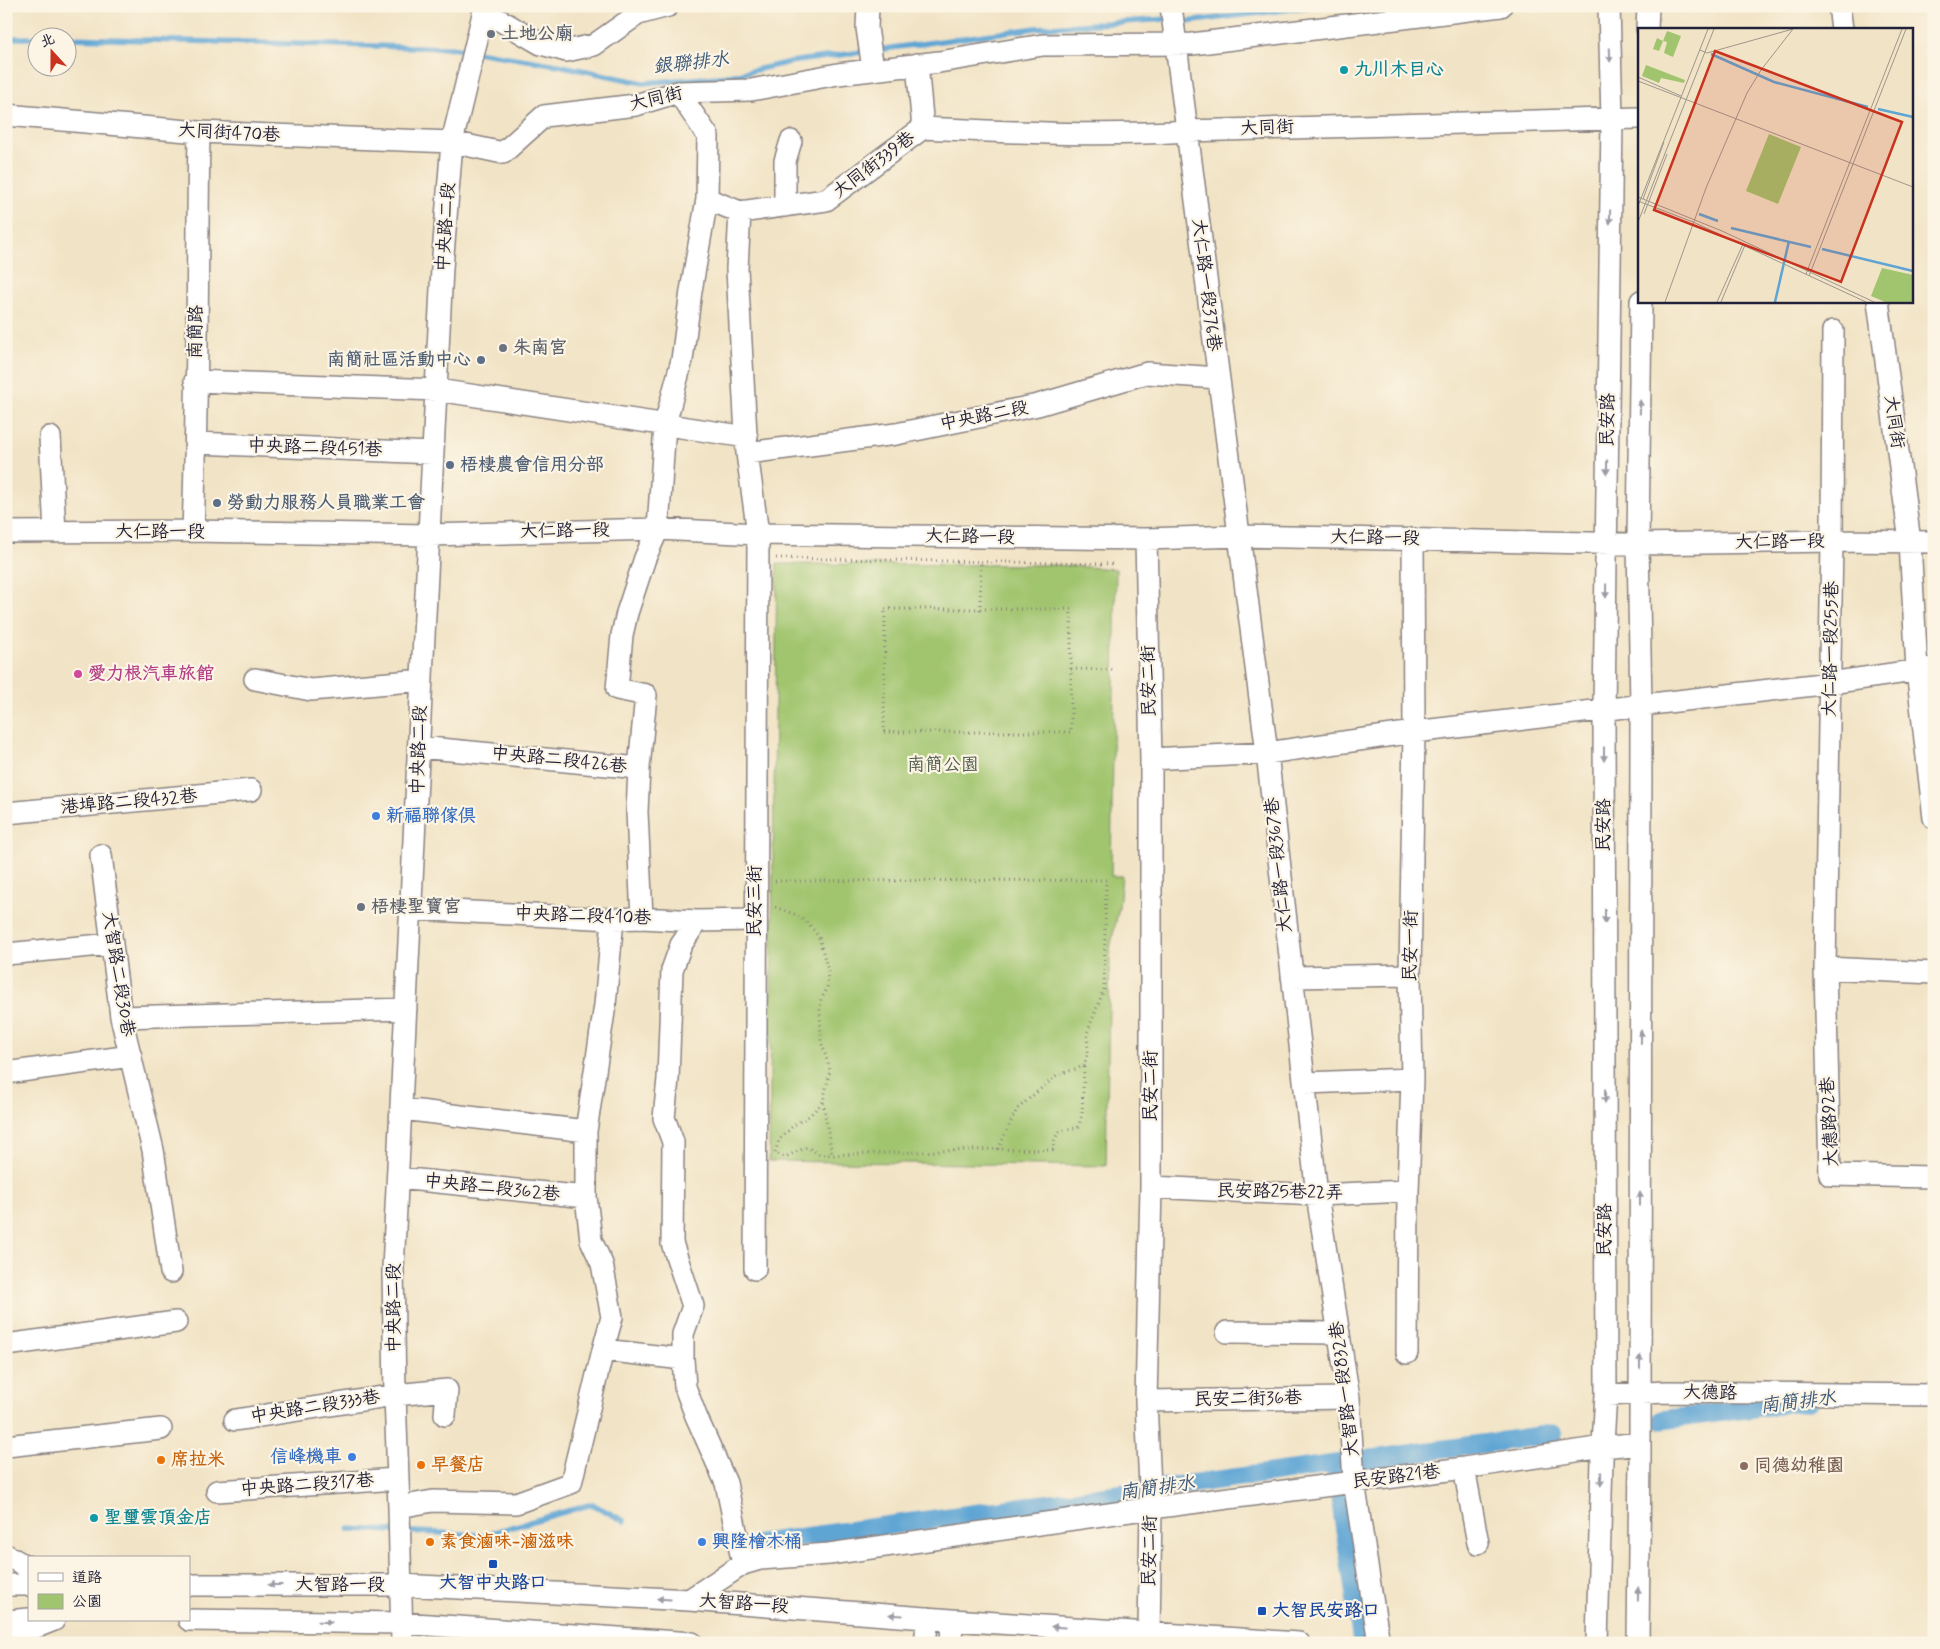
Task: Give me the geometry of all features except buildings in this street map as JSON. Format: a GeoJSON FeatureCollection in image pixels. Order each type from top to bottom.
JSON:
{"type":"FeatureCollection","features":[{"type":"Feature","properties":{"kind":"street"},"geometry":{"type":"LineString","coordinates":[[484,9],[541,44],[566,51],[594,45],[638,14],[668,6]]}},
{"type":"Feature","properties":{"kind":"street"},"geometry":{"type":"LineString","coordinates":[[868,6],[867,28],[873,69]]}},
{"type":"Feature","properties":{"kind":"street","name":"大仁路一段376巷"},"geometry":{"type":"LineString","coordinates":[[1171,6],[1238,536]]}},
{"type":"Feature","properties":{"kind":"street"},"geometry":{"type":"LineString","coordinates":[[1175,39],[1192,44],[1501,6]]}},
{"type":"Feature","properties":{"kind":"street","name":"民安路"},"geometry":{"type":"LineString","coordinates":[[1598,1643],[1606,1395],[1604,710],[1612,119],[1609,6]]}},
{"type":"Feature","properties":{"kind":"street"},"geometry":{"type":"LineString","coordinates":[[1647,28],[1648,6]]}},
{"type":"Feature","properties":{"kind":"street"},"geometry":{"type":"LineString","coordinates":[[1839,6],[1842,28]]}},
{"type":"Feature","properties":{"kind":"street","name":"中央路二段"},"geometry":{"type":"LineString","coordinates":[[401,1586],[393,1269],[442,268],[452,142],[484,9]]}},
{"type":"Feature","properties":{"kind":"street","name":"大同街"},"geometry":{"type":"LineString","coordinates":[[452,142],[503,152],[544,116],[636,106],[678,92],[751,90],[873,69],[1043,45],[1175,39]]}},
{"type":"Feature","properties":{"kind":"street"},"geometry":{"type":"LineString","coordinates":[[917,64],[923,128]]}},
{"type":"Feature","properties":{"kind":"street"},"geometry":{"type":"LineString","coordinates":[[639,768],[646,694],[617,689],[622,634],[645,558],[658,529],[665,424],[682,360],[691,291],[707,199],[708,136],[678,92]]}},
{"type":"Feature","properties":{"kind":"street","name":"大同街470巷"},"geometry":{"type":"LineString","coordinates":[[6,115],[198,132],[452,142]]}},
{"type":"Feature","properties":{"kind":"street","name":"大同街"},"geometry":{"type":"LineString","coordinates":[[923,128],[1044,133],[1151,133],[1187,130],[1638,118]]}},
{"type":"Feature","properties":{"kind":"street","name":"大同街339巷"},"geometry":{"type":"LineString","coordinates":[[707,199],[740,212],[826,200],[923,128]]}},
{"type":"Feature","properties":{"kind":"street","name":"南簡路"},"geometry":{"type":"LineString","coordinates":[[193,531],[197,443],[198,132]]}},
{"type":"Feature","properties":{"kind":"street"},"geometry":{"type":"LineString","coordinates":[[785,206],[784,161],[791,141]]}},
{"type":"Feature","properties":{"kind":"street"},"geometry":{"type":"LineString","coordinates":[[740,212],[737,269],[747,446],[758,534]]}},
{"type":"Feature","properties":{"kind":"street","name":"民安路"},"geometry":{"type":"LineString","coordinates":[[1638,1643],[1642,706],[1638,544],[1641,302]]}},
{"type":"Feature","properties":{"kind":"street","name":"大同街"},"geometry":{"type":"LineString","coordinates":[[1878,302],[1926,669],[1934,818]]}},
{"type":"Feature","properties":{"kind":"street","name":"大仁路一段255巷"},"geometry":{"type":"LineString","coordinates":[[1825,968],[1832,541],[1833,331]]}},
{"type":"Feature","properties":{"kind":"street","name":"中央路二段"},"geometry":{"type":"LineString","coordinates":[[437,390],[665,424],[747,446],[896,434],[1038,405],[1147,373],[1218,378]]}},
{"type":"Feature","properties":{"kind":"street"},"geometry":{"type":"LineString","coordinates":[[196,381],[437,390]]}},
{"type":"Feature","properties":{"kind":"street"},"geometry":{"type":"LineString","coordinates":[[50,437],[55,532]]}},
{"type":"Feature","properties":{"kind":"street","name":"中央路二段451巷"},"geometry":{"type":"LineString","coordinates":[[197,443],[434,453]]}},
{"type":"Feature","properties":{"kind":"street","name":"大仁路一段"},"geometry":{"type":"LineString","coordinates":[[6,532],[193,531],[429,535],[658,529],[758,534],[1146,539],[1238,536],[1638,544],[1832,541],[1934,542]]}},
{"type":"Feature","properties":{"kind":"street","name":"民安三街"},"geometry":{"type":"LineString","coordinates":[[755,1269],[758,534]]}},
{"type":"Feature","properties":{"kind":"street","name":"大仁路一段367巷"},"geometry":{"type":"LineString","coordinates":[[1238,536],[1267,753],[1318,1195]]}},
{"type":"Feature","properties":{"kind":"street","name":"民安一街"},"geometry":{"type":"LineString","coordinates":[[1407,1353],[1408,1191],[1412,1079],[1410,975],[1414,732],[1413,538]]}},
{"type":"Feature","properties":{"kind":"street","name":"民安二街"},"geometry":{"type":"LineString","coordinates":[[1146,539],[1151,759],[1151,1187],[1146,1401],[1151,1508],[1149,1633]]}},
{"type":"Feature","properties":{"kind":"street"},"geometry":{"type":"LineString","coordinates":[[1151,759],[1267,753],[1414,732],[1830,683],[1926,669]]}},
{"type":"Feature","properties":{"kind":"street"},"geometry":{"type":"LineString","coordinates":[[256,680],[311,690],[422,680]]}},
{"type":"Feature","properties":{"kind":"street","name":"中央路二段426巷"},"geometry":{"type":"LineString","coordinates":[[419,747],[639,768],[637,812],[642,918]]}},
{"type":"Feature","properties":{"kind":"street","name":"港埠路二段432巷"},"geometry":{"type":"LineString","coordinates":[[6,813],[251,790]]}},
{"type":"Feature","properties":{"kind":"street","name":"大智路二段30巷"},"geometry":{"type":"LineString","coordinates":[[101,855],[121,1017],[153,1150],[171,1272]]}},
{"type":"Feature","properties":{"kind":"street","name":"中央路二段410巷"},"geometry":{"type":"LineString","coordinates":[[411,909],[614,919],[755,920]]}},
{"type":"Feature","properties":{"kind":"street"},"geometry":{"type":"LineString","coordinates":[[399,1507],[433,1501],[516,1503],[571,1483],[612,1317],[602,1264],[591,1240],[586,1197],[586,1132],[605,1005],[614,919]]}},
{"type":"Feature","properties":{"kind":"street"},"geometry":{"type":"LineString","coordinates":[[689,1600],[743,1564],[726,1483],[685,1387],[683,1334],[693,1306],[672,1243],[673,1142],[664,1118],[668,1079],[672,970],[681,945],[697,921]]}},
{"type":"Feature","properties":{"kind":"street"},"geometry":{"type":"LineString","coordinates":[[6,954],[112,944]]}},
{"type":"Feature","properties":{"kind":"street"},"geometry":{"type":"LineString","coordinates":[[1825,968],[1934,973]]}},
{"type":"Feature","properties":{"kind":"street","name":"大德路92巷"},"geometry":{"type":"LineString","coordinates":[[1825,968],[1830,1175],[1934,1177]]}},
{"type":"Feature","properties":{"kind":"street"},"geometry":{"type":"LineString","coordinates":[[1292,977],[1410,975]]}},
{"type":"Feature","properties":{"kind":"street"},"geometry":{"type":"LineString","coordinates":[[121,1017],[406,1009]]}},
{"type":"Feature","properties":{"kind":"street"},"geometry":{"type":"LineString","coordinates":[[6,1073],[131,1056]]}},
{"type":"Feature","properties":{"kind":"street"},"geometry":{"type":"LineString","coordinates":[[1305,1083],[1412,1079]]}},
{"type":"Feature","properties":{"kind":"street"},"geometry":{"type":"LineString","coordinates":[[402,1109],[586,1132]]}},
{"type":"Feature","properties":{"kind":"street","name":"中央路二段362巷"},"geometry":{"type":"LineString","coordinates":[[398,1178],[586,1197]]}},
{"type":"Feature","properties":{"kind":"street","name":"民安路25巷22弄"},"geometry":{"type":"LineString","coordinates":[[1151,1187],[1318,1195],[1408,1191]]}},
{"type":"Feature","properties":{"kind":"street","name":"大智路一段832巷"},"geometry":{"type":"LineString","coordinates":[[1318,1195],[1349,1398],[1354,1482],[1379,1643]]}},
{"type":"Feature","properties":{"kind":"street"},"geometry":{"type":"LineString","coordinates":[[6,1345],[176,1322]]}},
{"type":"Feature","properties":{"kind":"street"},"geometry":{"type":"LineString","coordinates":[[1227,1332],[1339,1333]]}},
{"type":"Feature","properties":{"kind":"street"},"geometry":{"type":"LineString","coordinates":[[603,1350],[683,1359]]}},
{"type":"Feature","properties":{"kind":"street","name":"中央路二段333巷"},"geometry":{"type":"LineString","coordinates":[[235,1420],[395,1395],[447,1390],[445,1415]]}},
{"type":"Feature","properties":{"kind":"street","name":"大德路"},"geometry":{"type":"LineString","coordinates":[[1606,1395],[1640,1393],[1934,1395]]}},
{"type":"Feature","properties":{"kind":"street","name":"民安二街36巷"},"geometry":{"type":"LineString","coordinates":[[1146,1401],[1349,1398]]}},
{"type":"Feature","properties":{"kind":"street"},"geometry":{"type":"LineString","coordinates":[[6,1446],[162,1429]]}},
{"type":"Feature","properties":{"kind":"street","name":"民安路21巷"},"geometry":{"type":"LineString","coordinates":[[743,1564],[760,1559],[829,1554],[1151,1508],[1464,1468],[1640,1443]]}},
{"type":"Feature","properties":{"kind":"street"},"geometry":{"type":"LineString","coordinates":[[1464,1468],[1478,1543]]}},
{"type":"Feature","properties":{"kind":"street","name":"中央路二段317巷"},"geometry":{"type":"LineString","coordinates":[[217,1491],[397,1479]]}},
{"type":"Feature","properties":{"kind":"street"},"geometry":{"type":"LineString","coordinates":[[6,1555],[28,1567]]}},
{"type":"Feature","properties":{"kind":"street","name":"大智路一段"},"geometry":{"type":"LineString","coordinates":[[190,1584],[401,1586],[689,1600],[1299,1643]]}},
{"type":"Feature","properties":{"kind":"street"},"geometry":{"type":"LineString","coordinates":[[6,1585],[28,1585]]}},
{"type":"Feature","properties":{"kind":"street"},"geometry":{"type":"LineString","coordinates":[[401,1586],[402,1633]]}},
{"type":"Feature","properties":{"kind":"street"},"geometry":{"type":"LineString","coordinates":[[925,1643],[928,1618]]}},
{"type":"Feature","properties":{"kind":"street"},"geometry":{"type":"LineString","coordinates":[[6,1621],[28,1620]]}},
{"type":"Feature","properties":{"kind":"street","name":"大智路一段"},"geometry":{"type":"LineString","coordinates":[[190,1620],[402,1633],[692,1643]]}},
{"type":"Feature","properties":{"kind":"street"},"geometry":{"type":"LineString","coordinates":[[950,1643],[952,1620]]}},
{"type":"Feature","properties":{"kind":"street"},"geometry":{"type":"LineString","coordinates":[[6,1639],[49,1622]]}},
{"type":"Feature","properties":{"kind":"path"},"geometry":{"type":"LineString","coordinates":[[768,557],[1115,564]]}},
{"type":"Feature","properties":{"kind":"path"},"geometry":{"type":"LineString","coordinates":[[980,610],[981,562]]}},
{"type":"Feature","properties":{"kind":"path"},"geometry":{"type":"LineString","coordinates":[[885,609],[980,610],[1071,609],[1070,732],[884,732],[885,609]]}},
{"type":"Feature","properties":{"kind":"path"},"geometry":{"type":"LineString","coordinates":[[1071,669],[1114,670]]}},
{"type":"Feature","properties":{"kind":"path"},"geometry":{"type":"LineString","coordinates":[[772,881],[1106,880],[1104,990],[1087,1033],[1088,1051],[1084,1066],[1082,1115],[1078,1128],[1065,1129],[1058,1133],[1054,1141],[1053,1150],[998,1149],[832,1155],[818,1154],[807,1147],[785,1157],[775,1153],[780,1140],[794,1125],[809,1116],[823,1102]]}},
{"type":"Feature","properties":{"kind":"path"},"geometry":{"type":"LineString","coordinates":[[772,906],[794,914],[808,922],[819,937],[828,971],[826,989],[820,1010],[821,1041],[830,1070],[823,1102],[832,1155]]}},
{"type":"Feature","properties":{"kind":"path"},"geometry":{"type":"LineString","coordinates":[[998,1149],[1017,1109],[1057,1075],[1084,1066]]}},
{"type":"Feature","properties":{"kind":"green space","name":"南簡公園"},"geometry":{"type":"Polygon","coordinates":[[[777,564],[1057,565],[1116,569],[1111,876],[1122,876],[1119,907],[1110,949],[1106,1166],[769,1161],[777,564]]]}},
{"type":"Feature","properties":{"kind":"waterway","name":"銀聯排水"},"geometry":{"type":"LineString","coordinates":[[1177,21],[1186,22],[1316,6]]}},
{"type":"Feature","properties":{"kind":"waterway","name":"銀聯排水"},"geometry":{"type":"LineString","coordinates":[[78,38],[451,48],[558,65],[643,83],[730,76],[790,62],[1036,28],[1167,19]]}},
{"type":"Feature","properties":{"kind":"waterway","name":"銀聯排水"},"geometry":{"type":"LineString","coordinates":[[6,38],[28,38]]}},
{"type":"Feature","properties":{"kind":"waterway","name":"南簡排水"},"geometry":{"type":"LineString","coordinates":[[1662,1420],[1809,1401]]}},
{"type":"Feature","properties":{"kind":"waterway","name":"南簡排水"},"geometry":{"type":"LineString","coordinates":[[760,1543],[1553,1434]]}},
{"type":"Feature","properties":{"kind":"waterway"},"geometry":{"type":"LineString","coordinates":[[1336,1471],[1362,1643]]}},
{"type":"Feature","properties":{"kind":"waterway"},"geometry":{"type":"LineString","coordinates":[[349,1529],[484,1535],[592,1504],[624,1521]]}},
{"type":"Feature","properties":{"kind":"place","name":"土地公廟"},"geometry":{"type":"Point","coordinates":[491,34]}},
{"type":"Feature","properties":{"kind":"place","name":"九川木目心"},"geometry":{"type":"Point","coordinates":[1344,70]}},
{"type":"Feature","properties":{"kind":"place","name":"朱南宮"},"geometry":{"type":"Point","coordinates":[503,348]}},
{"type":"Feature","properties":{"kind":"place","name":"南簡社區活動中心"},"geometry":{"type":"Point","coordinates":[481,360]}},
{"type":"Feature","properties":{"kind":"place","name":"梧棲農會信用分部"},"geometry":{"type":"Point","coordinates":[450,465]}},
{"type":"Feature","properties":{"kind":"place","name":"勞動力服務人員職業工會"},"geometry":{"type":"Point","coordinates":[217,503]}},
{"type":"Feature","properties":{"kind":"place","name":"愛力根汽車旅館"},"geometry":{"type":"Point","coordinates":[78,674]}},
{"type":"Feature","properties":{"kind":"place","name":"新福聯傢俱"},"geometry":{"type":"Point","coordinates":[376,816]}},
{"type":"Feature","properties":{"kind":"place","name":"梧棲聖寶宮"},"geometry":{"type":"Point","coordinates":[361,907]}},
{"type":"Feature","properties":{"kind":"place","name":"信峰機車"},"geometry":{"type":"Point","coordinates":[352,1457]}},
{"type":"Feature","properties":{"kind":"place","name":"席拉米"},"geometry":{"type":"Point","coordinates":[161,1460]}},
{"type":"Feature","properties":{"kind":"place","name":"早餐店"},"geometry":{"type":"Point","coordinates":[421,1465]}},
{"type":"Feature","properties":{"kind":"place","name":"同德幼稚園"},"geometry":{"type":"Point","coordinates":[1744,1466]}},
{"type":"Feature","properties":{"kind":"place","name":"聖璽雲頂金店"},"geometry":{"type":"Point","coordinates":[94,1518]}},
{"type":"Feature","properties":{"kind":"place","name":"素食滷味-滷滋味"},"geometry":{"type":"Point","coordinates":[430,1542]}},
{"type":"Feature","properties":{"kind":"place","name":"興隆檜木桶"},"geometry":{"type":"Point","coordinates":[702,1542]}},
{"type":"Feature","properties":{"kind":"place","name":"大智中央路口"},"geometry":{"type":"Point","coordinates":[493,1564]}},
{"type":"Feature","properties":{"kind":"place","name":"大智民安路口"},"geometry":{"type":"Point","coordinates":[1262,1611]}}]}
